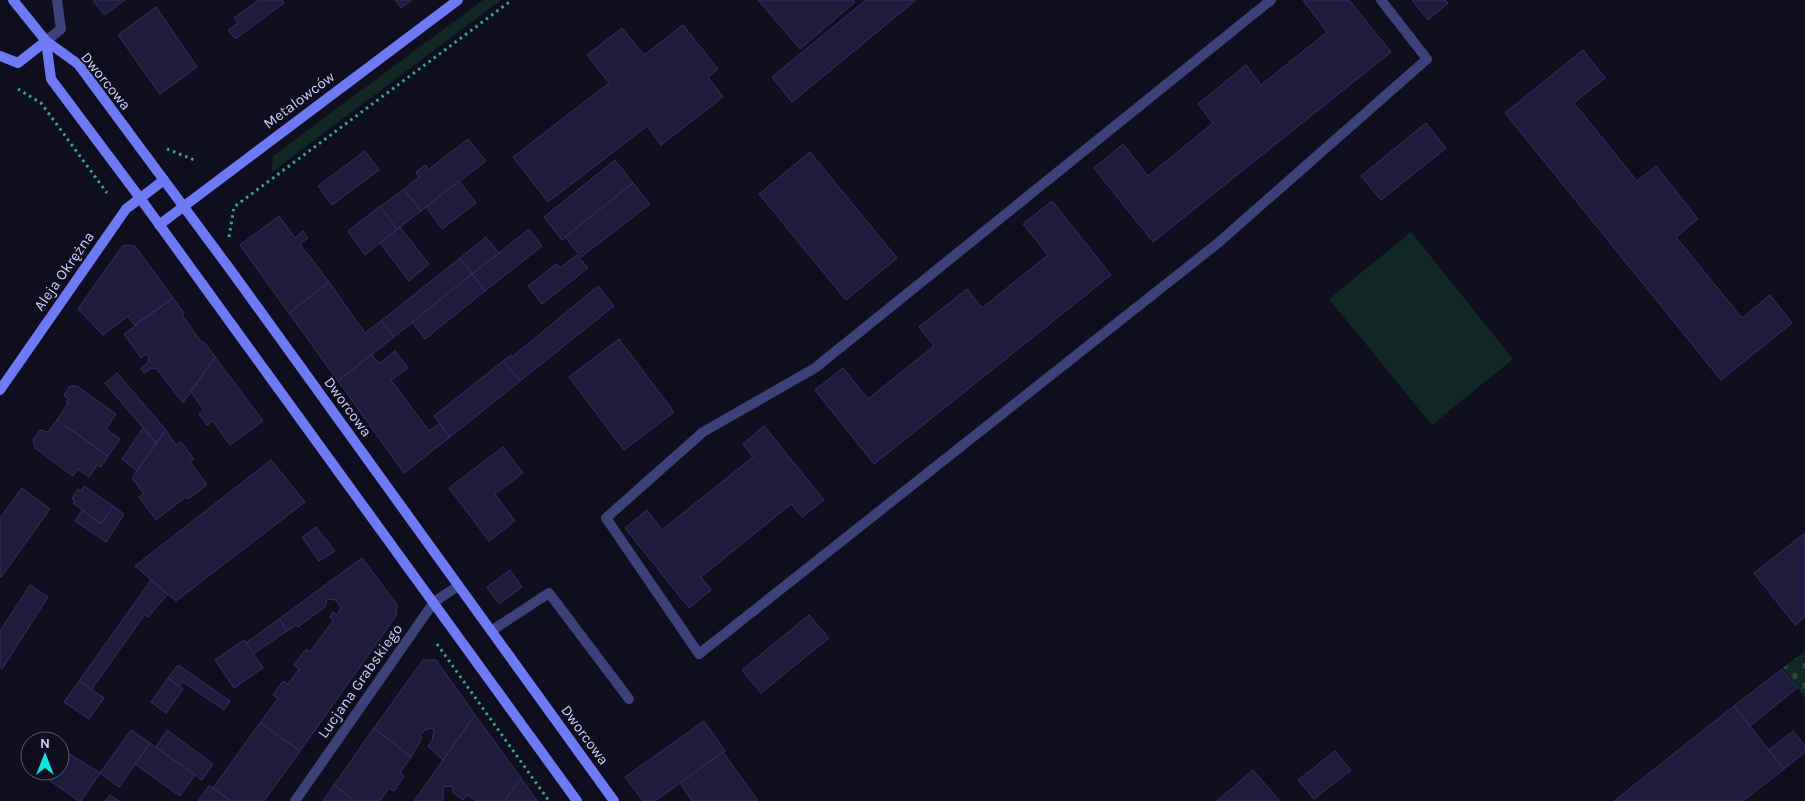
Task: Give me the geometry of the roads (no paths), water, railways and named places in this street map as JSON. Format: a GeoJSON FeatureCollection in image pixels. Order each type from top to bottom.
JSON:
{"type":"FeatureCollection","features":[{"type":"Feature","properties":{"kind":"main road","name":"Dworcowa"},"geometry":{"type":"LineString","coordinates":[[13,0],[46,41],[78,64],[614,801]]}},
{"type":"Feature","properties":{"kind":"main road","name":"Metalowców"},"geometry":{"type":"LineString","coordinates":[[159,225],[458,0]]}},
{"type":"Feature","properties":{"kind":"main road"},"geometry":{"type":"LineString","coordinates":[[0,56],[18,63],[46,41]]}},
{"type":"Feature","properties":{"kind":"main road"},"geometry":{"type":"LineString","coordinates":[[46,41],[51,79],[434,602],[576,801]]}},
{"type":"Feature","properties":{"kind":"main road","name":"Aleja Okrężna"},"geometry":{"type":"LineString","coordinates":[[0,390],[126,209],[164,180]]}},
{"type":"Feature","properties":{"kind":"street"},"geometry":{"type":"LineString","coordinates":[[46,41],[61,28],[57,0]]}},
{"type":"Feature","properties":{"kind":"street"},"geometry":{"type":"LineString","coordinates":[[1271,0],[815,368],[703,432],[606,518],[699,654],[1218,243],[1427,59],[1381,0]]}},
{"type":"Feature","properties":{"kind":"street","name":"Lucjana Grabskiego"},"geometry":{"type":"LineString","coordinates":[[295,801],[434,602],[458,586]]}},
{"type":"Feature","properties":{"kind":"street"},"geometry":{"type":"LineString","coordinates":[[491,631],[549,593],[629,699]]}}]}
